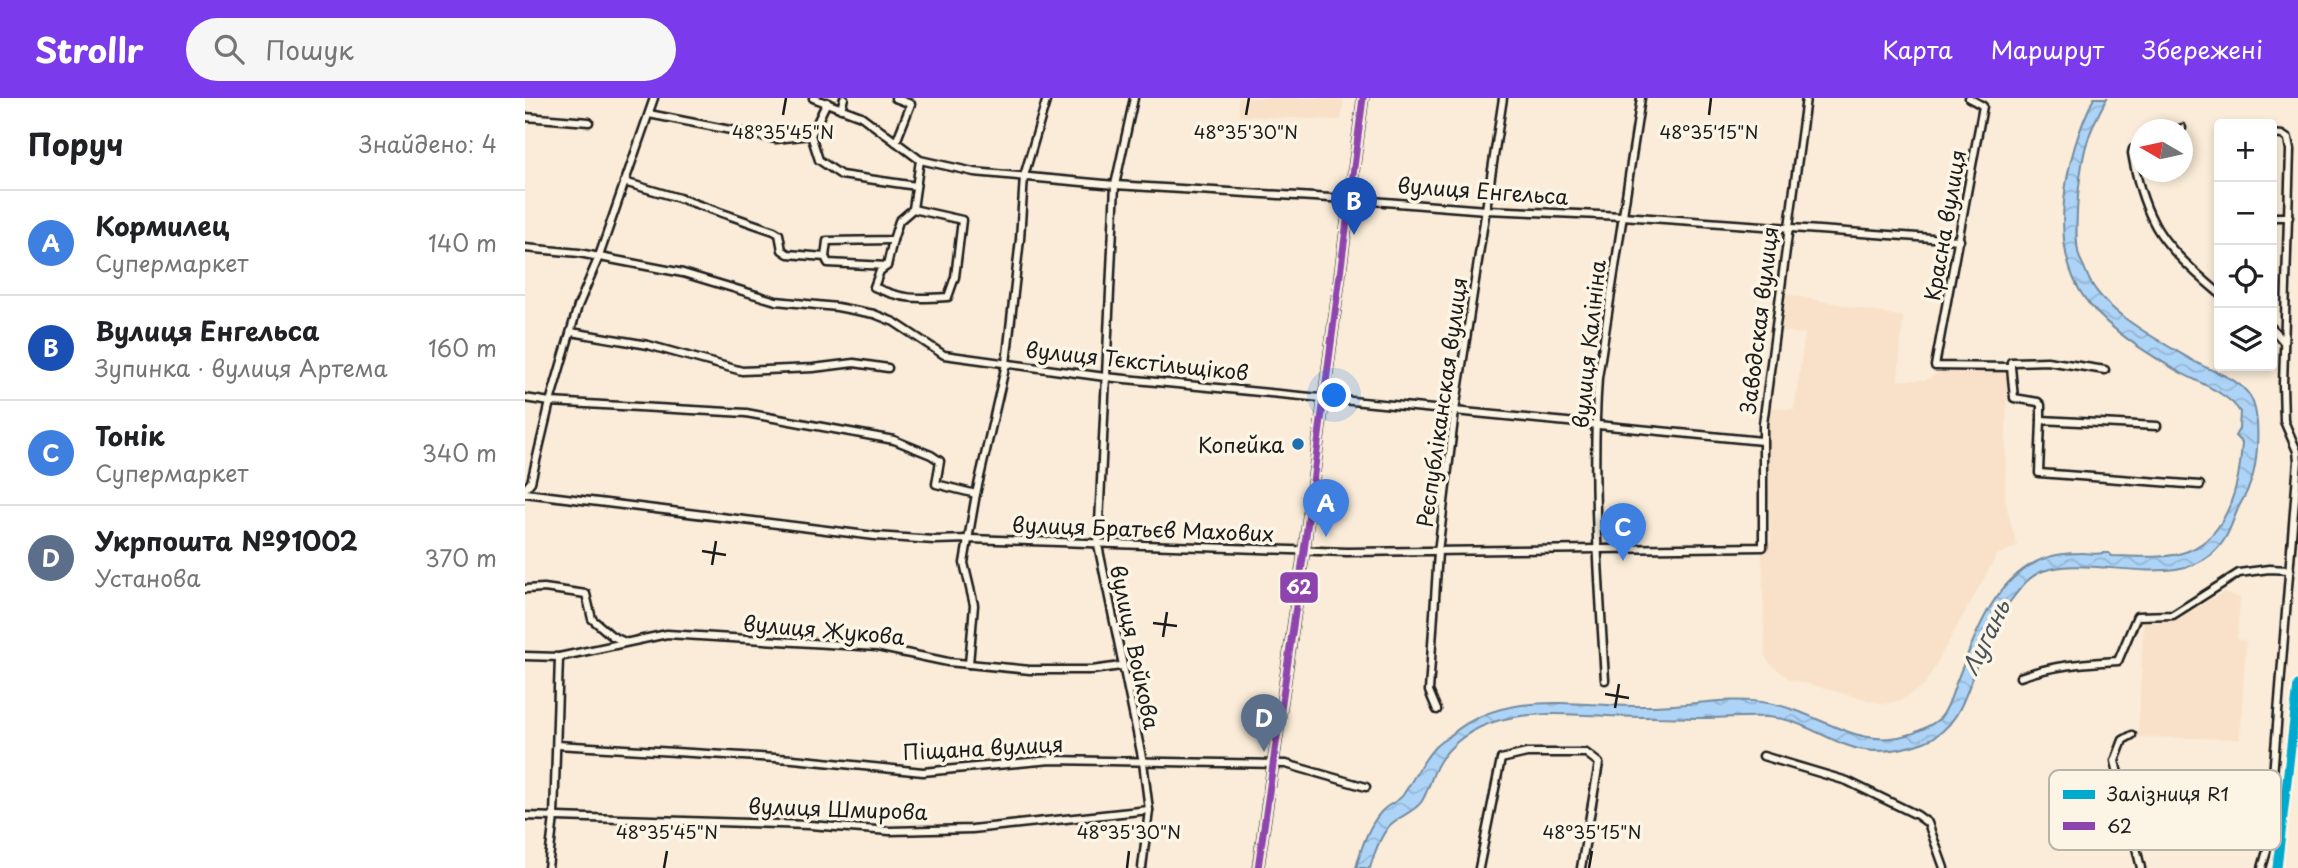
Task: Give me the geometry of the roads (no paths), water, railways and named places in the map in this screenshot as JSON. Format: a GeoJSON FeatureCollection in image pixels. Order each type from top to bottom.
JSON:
{"type":"FeatureCollection","features":[{"type":"Feature","properties":{"kind":"street"},"geometry":{"type":"LineString","coordinates":[[525,491],[531,482],[550,402],[578,306],[598,259],[654,98]]}},
{"type":"Feature","properties":{"kind":"street","name":"вулиця Енгельса"},"geometry":{"type":"LineString","coordinates":[[813,98],[861,116],[920,160],[974,172],[1115,185],[1486,210],[1787,226],[1960,240]]}},
{"type":"Feature","properties":{"kind":"street"},"geometry":{"type":"LineString","coordinates":[[842,109],[844,98]]}},
{"type":"Feature","properties":{"kind":"street"},"geometry":{"type":"LineString","coordinates":[[895,98],[911,104],[896,142]]}},
{"type":"Feature","properties":{"kind":"street"},"geometry":{"type":"LineString","coordinates":[[969,664],[974,605],[964,563],[976,494],[1006,364],[1024,176],[1047,98]]}},
{"type":"Feature","properties":{"kind":"street","name":"вулиця Войкова"},"geometry":{"type":"LineString","coordinates":[[1134,98],[1115,185],[1098,545],[1143,762],[1149,810],[1142,868]]}},
{"type":"Feature","properties":{"kind":"street"},"geometry":{"type":"LineString","coordinates":[[1258,868],[1304,551],[1363,98]]}},
{"type":"Feature","properties":{"kind":"street","name":"Рєспубліканская вулиця"},"geometry":{"type":"LineString","coordinates":[[1437,710],[1429,691],[1438,552],[1455,411],[1503,98]]}},
{"type":"Feature","properties":{"kind":"street","name":"вулиця Калініна"},"geometry":{"type":"LineString","coordinates":[[1605,680],[1597,549],[1595,425],[1598,378],[1641,98]]}},
{"type":"Feature","properties":{"kind":"street","name":"Заводская вулиця"},"geometry":{"type":"LineString","coordinates":[[1763,547],[1762,441],[1787,226],[1806,98]]}},
{"type":"Feature","properties":{"kind":"street","name":"Красна вулиця"},"geometry":{"type":"LineString","coordinates":[[1969,98],[1983,106],[1935,366],[2011,367]]}},
{"type":"Feature","properties":{"kind":"street"},"geometry":{"type":"LineString","coordinates":[[827,102],[811,135],[820,160],[841,176],[916,186]]}},
{"type":"Feature","properties":{"kind":"street"},"geometry":{"type":"LineString","coordinates":[[649,114],[776,139],[811,135]]}},
{"type":"Feature","properties":{"kind":"street"},"geometry":{"type":"LineString","coordinates":[[525,117],[589,122]]}},
{"type":"Feature","properties":{"kind":"street"},"geometry":{"type":"LineString","coordinates":[[2274,770],[2298,461],[2297,451],[2284,421],[2290,150],[2288,139],[2277,134]]}},
{"type":"Feature","properties":{"kind":"street"},"geometry":{"type":"LineString","coordinates":[[913,209],[962,220],[955,277],[948,297],[895,297],[874,287],[880,271],[887,266],[899,221],[913,209],[920,160]]}},
{"type":"Feature","properties":{"kind":"street"},"geometry":{"type":"LineString","coordinates":[[624,182],[774,231],[779,234],[782,250],[788,254],[825,257]]}},
{"type":"Feature","properties":{"kind":"street"},"geometry":{"type":"LineString","coordinates":[[2139,182],[2153,222],[2170,245],[2214,288]]}},
{"type":"Feature","properties":{"kind":"street"},"geometry":{"type":"LineString","coordinates":[[2277,217],[2289,217]]}},
{"type":"Feature","properties":{"kind":"street"},"geometry":{"type":"LineString","coordinates":[[887,266],[828,263],[825,257],[827,241],[893,240]]}},
{"type":"Feature","properties":{"kind":"street","name":"вулиця Тєкстільщіков"},"geometry":{"type":"LineString","coordinates":[[525,248],[579,253],[598,259],[683,273],[776,301],[874,314],[894,322],[944,355],[1105,377],[1323,396],[1762,441]]}},
{"type":"Feature","properties":{"kind":"street"},"geometry":{"type":"LineString","coordinates":[[2277,331],[2284,342]]}},
{"type":"Feature","properties":{"kind":"street"},"geometry":{"type":"LineString","coordinates":[[571,332],[648,345],[741,371],[854,363],[888,368]]}},
{"type":"Feature","properties":{"kind":"street"},"geometry":{"type":"LineString","coordinates":[[2105,370],[2047,361],[2011,362],[2014,398],[2038,401],[2041,405],[2039,473],[2200,485]]}},
{"type":"Feature","properties":{"kind":"street"},"geometry":{"type":"LineString","coordinates":[[525,398],[550,402],[746,413],[894,440],[940,461],[936,484],[976,494]]}},
{"type":"Feature","properties":{"kind":"street"},"geometry":{"type":"LineString","coordinates":[[2041,420],[2157,426]]}},
{"type":"Feature","properties":{"kind":"street","name":"вулиця Братьєв Махових"},"geometry":{"type":"LineString","coordinates":[[525,491],[875,536],[934,540],[1304,551],[1438,552],[1763,547]]}},
{"type":"Feature","properties":{"kind":"street"},"geometry":{"type":"LineString","coordinates":[[2021,677],[2066,664],[2118,661],[2137,616],[2173,615],[2239,573],[2269,569],[2290,570]]}},
{"type":"Feature","properties":{"kind":"street"},"geometry":{"type":"LineString","coordinates":[[525,589],[544,588],[586,594],[592,619],[612,636],[627,642]]}},
{"type":"Feature","properties":{"kind":"street","name":"вулиця Жукова"},"geometry":{"type":"LineString","coordinates":[[525,656],[559,657],[667,635],[877,647],[948,662],[1030,670],[1092,670],[1121,666]]}},
{"type":"Feature","properties":{"kind":"street"},"geometry":{"type":"LineString","coordinates":[[548,868],[554,817],[559,657]]}},
{"type":"Feature","properties":{"kind":"street"},"geometry":{"type":"LineString","coordinates":[[2117,770],[2115,761],[2123,740],[2132,735]]}},
{"type":"Feature","properties":{"kind":"street","name":"Піщана вулиця"},"geometry":{"type":"LineString","coordinates":[[557,745],[793,759],[923,772],[1051,760],[1286,764],[1366,787]]}},
{"type":"Feature","properties":{"kind":"street"},"geometry":{"type":"LineString","coordinates":[[1479,868],[1501,759],[1527,754],[1586,754],[1599,763],[1581,868]]}},
{"type":"Feature","properties":{"kind":"street"},"geometry":{"type":"LineString","coordinates":[[1763,756],[1847,780],[1917,814],[1928,823],[1944,868]]}},
{"type":"Feature","properties":{"kind":"street","name":"вулиця Шмирова"},"geometry":{"type":"LineString","coordinates":[[525,816],[809,825],[890,831],[972,829],[1149,810]]}},
{"type":"Feature","properties":{"kind":"street"},"geometry":{"type":"LineString","coordinates":[[2137,850],[2141,868]]}},
{"type":"Feature","properties":{"kind":"street"},"geometry":{"type":"LineString","coordinates":[[2262,868],[2267,850]]}},
{"type":"Feature","properties":{"kind":"water","name":"Лугань"},"geometry":{"type":"Polygon","coordinates":[[[2094,98],[2107,98],[2094,123],[2083,157],[2078,196],[2077,246],[2090,281],[2098,293],[2121,315],[2190,359],[2238,383],[2254,405],[2257,442],[2251,480],[2226,537],[2208,557],[2188,566],[2165,570],[2065,567],[2043,571],[2032,577],[2016,593],[1994,627],[1956,716],[1937,735],[1905,748],[1875,751],[1856,748],[1787,720],[1768,717],[1618,717],[1563,714],[1509,718],[1484,726],[1461,738],[1442,758],[1422,801],[1386,829],[1370,868],[1356,868],[1373,823],[1384,809],[1403,795],[1435,747],[1474,719],[1497,710],[1547,703],[1665,706],[1754,701],[1806,714],[1857,735],[1894,738],[1914,733],[1941,717],[1986,614],[2007,584],[2020,572],[2041,560],[2064,554],[2170,556],[2188,551],[2213,533],[2223,520],[2235,490],[2242,443],[2235,436],[2239,429],[2240,412],[2219,393],[2174,369],[2129,340],[2090,305],[2076,283],[2067,258],[2063,231],[2064,203],[2068,174],[2094,98]]]}},
{"type":"Feature","properties":{"kind":"rail line","name":"R1"},"geometry":{"type":"LineString","coordinates":[[2281,833],[2298,685]]}},
{"type":"Feature","properties":{"kind":"rail line","name":"R1"},"geometry":{"type":"LineString","coordinates":[[2277,868],[2279,850]]}},
{"type":"Feature","properties":{"kind":"place","name":"Вулиця Енгельса"},"geometry":{"type":"Point","coordinates":[1354,235]}},
{"type":"Feature","properties":{"kind":"place","name":"Копейка"},"geometry":{"type":"Point","coordinates":[1298,444]}},
{"type":"Feature","properties":{"kind":"place","name":"Кормилец"},"geometry":{"type":"Point","coordinates":[1326,537]}},
{"type":"Feature","properties":{"kind":"place","name":"Тонік"},"geometry":{"type":"Point","coordinates":[1623,561]}},
{"type":"Feature","properties":{"kind":"place","name":"Укрпошта №91002"},"geometry":{"type":"Point","coordinates":[1264,752]}}]}
